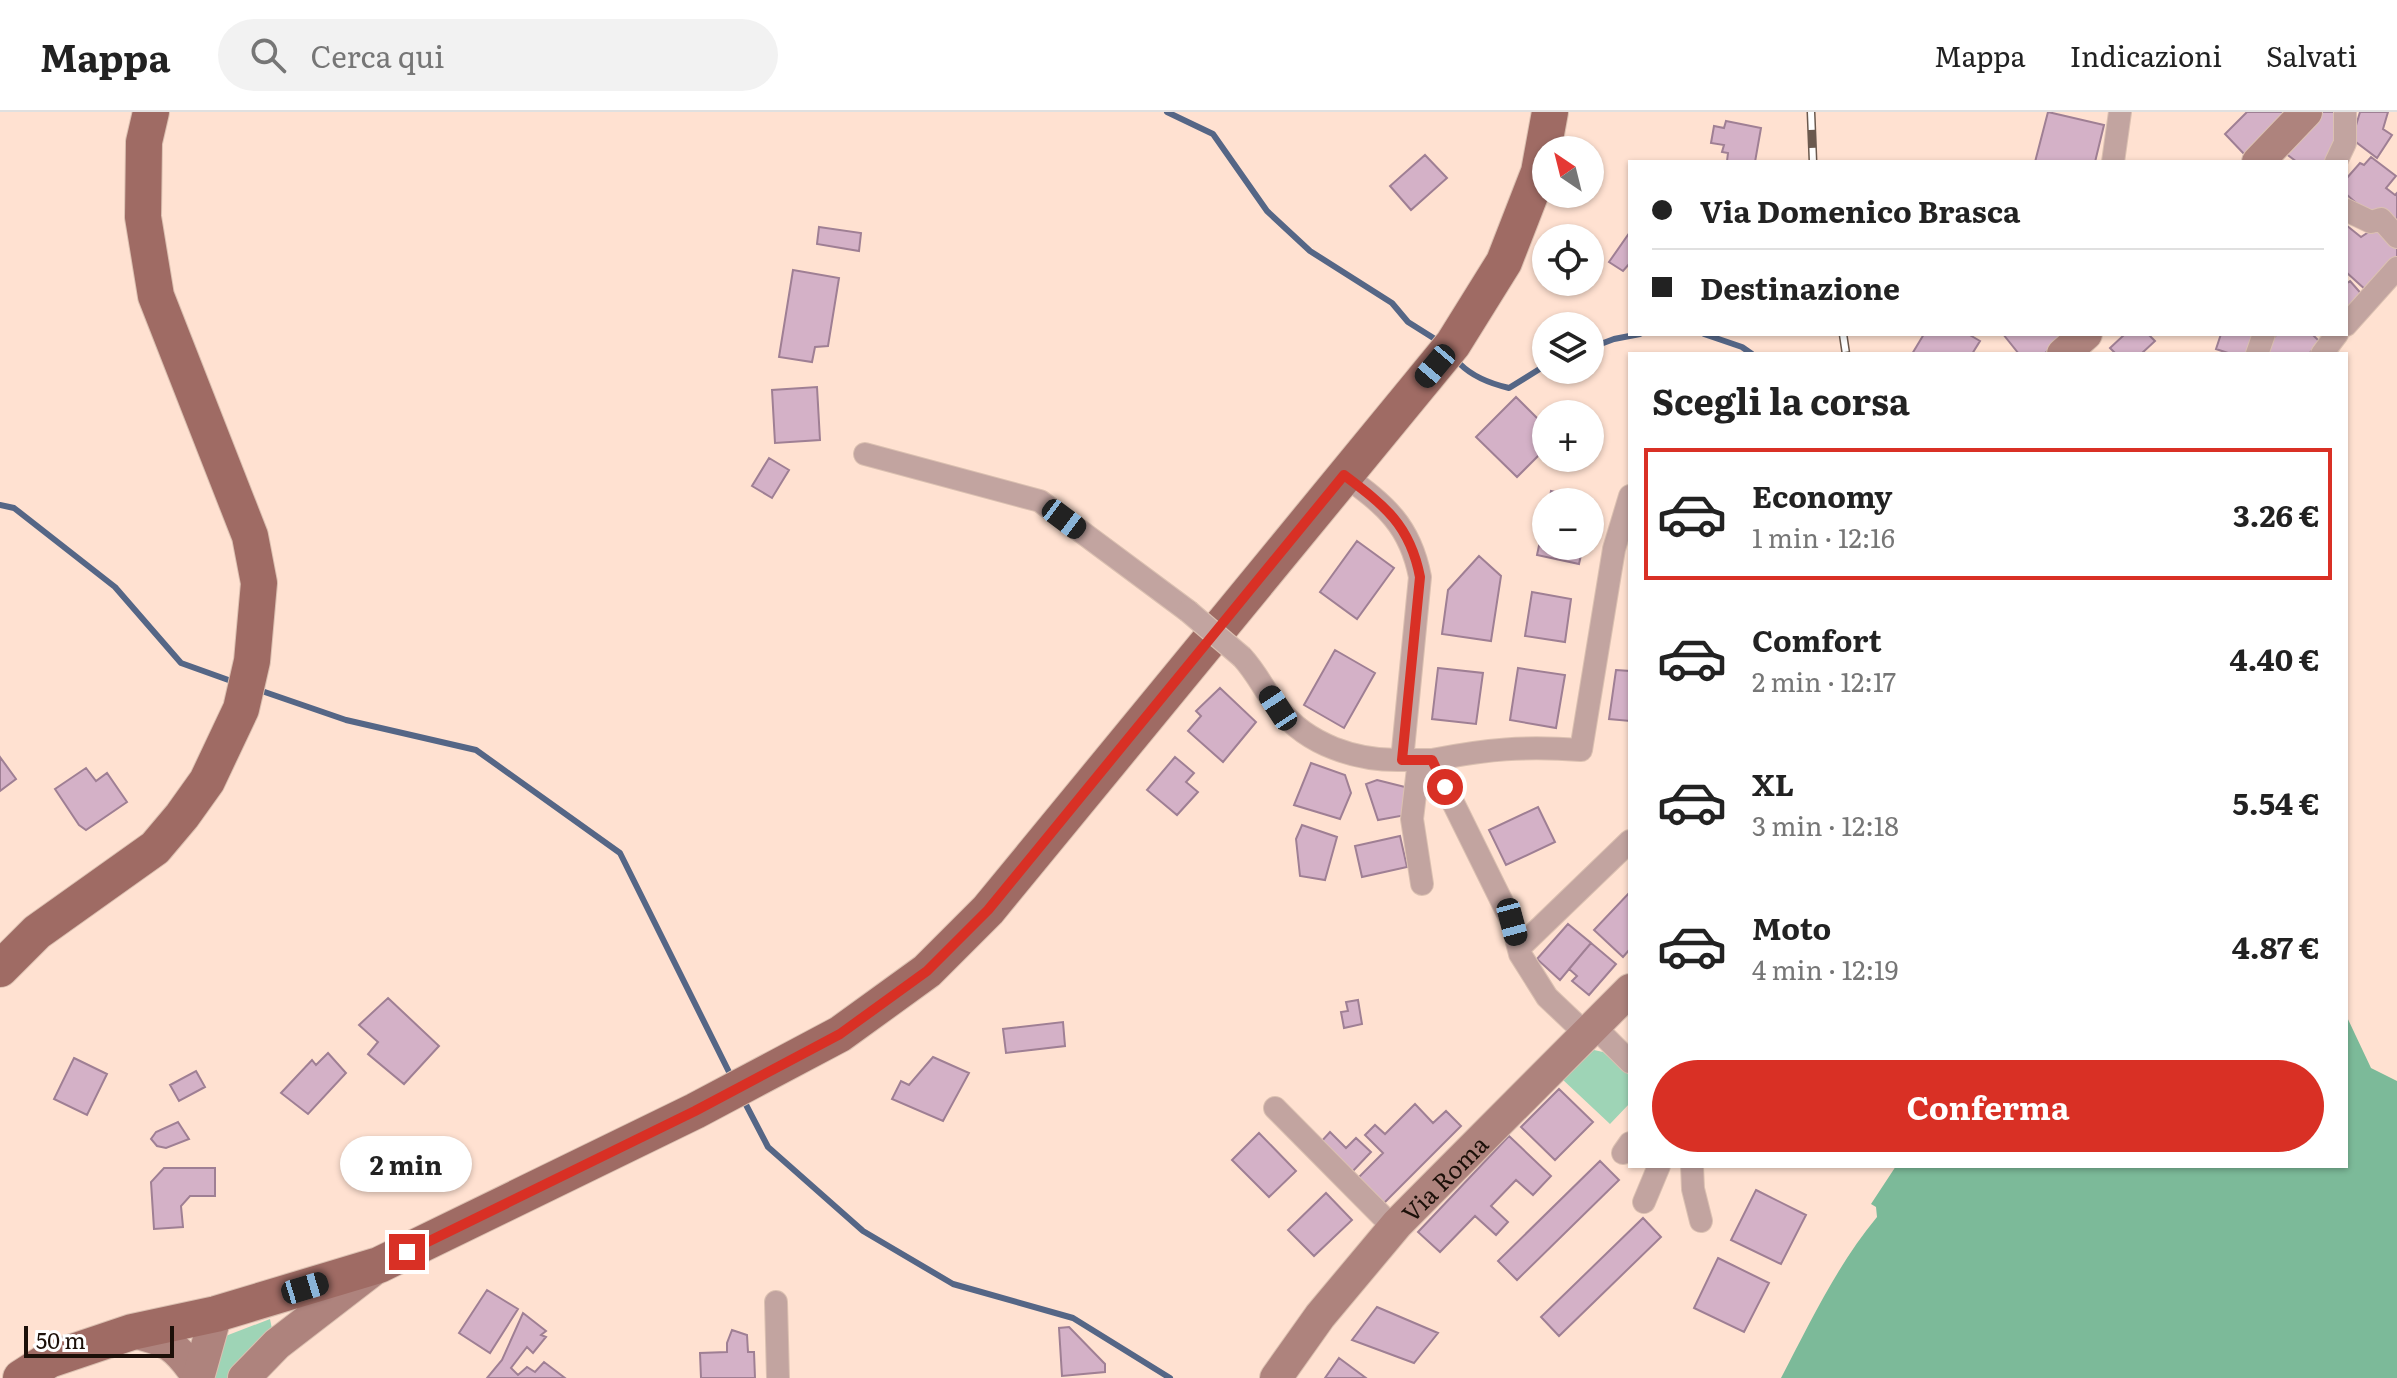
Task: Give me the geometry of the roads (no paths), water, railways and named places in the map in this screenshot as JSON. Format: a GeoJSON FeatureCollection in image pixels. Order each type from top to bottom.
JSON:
{"type":"FeatureCollection","features":[{"type":"Feature","properties":{"kind":"main road"},"geometry":{"type":"LineString","coordinates":[[0,969],[37,932],[155,848],[207,781],[241,709],[252,661],[259,583],[250,536],[156,296],[143,217],[144,142],[151,112]]}},
{"type":"Feature","properties":{"kind":"main road"},"geometry":{"type":"LineString","coordinates":[[21,1378],[49,1360],[132,1332],[216,1314],[379,1265],[840,1034],[927,971],[988,910],[1453,344],[1504,262],[1539,172],[1550,112]]}},
{"type":"Feature","properties":{"kind":"street"},"geometry":{"type":"LineString","coordinates":[[2113,160],[2120,112]]}},
{"type":"Feature","properties":{"kind":"street"},"geometry":{"type":"LineString","coordinates":[[2260,160],[2306,112]]}},
{"type":"Feature","properties":{"kind":"street"},"geometry":{"type":"LineString","coordinates":[[2337,160],[2345,143],[2345,112]]}},
{"type":"Feature","properties":{"kind":"street"},"geometry":{"type":"LineString","coordinates":[[2348,211],[2371,222],[2381,219],[2397,237]]}},
{"type":"Feature","properties":{"kind":"street"},"geometry":{"type":"LineString","coordinates":[[2348,323],[2397,268]]}},
{"type":"Feature","properties":{"kind":"street"},"geometry":{"type":"LineString","coordinates":[[865,454],[1040,501],[1188,611],[1242,657],[1256,672],[1278,708],[1297,727],[1321,743],[1359,756],[1418,760],[1490,749],[1537,747],[1581,750],[1614,549],[1628,503]]}},
{"type":"Feature","properties":{"kind":"street"},"geometry":{"type":"LineString","coordinates":[[1344,475],[1380,502],[1397,520],[1411,543],[1417,561],[1420,577],[1418,760],[1412,819],[1422,884]]}},
{"type":"Feature","properties":{"kind":"street"},"geometry":{"type":"LineString","coordinates":[[1418,760],[1512,922],[1519,948],[1547,997],[1628,1060]]}},
{"type":"Feature","properties":{"kind":"street"},"geometry":{"type":"LineString","coordinates":[[1519,948],[1628,843]]}},
{"type":"Feature","properties":{"kind":"street","name":"Via Roma"},"geometry":{"type":"LineString","coordinates":[[1276,1378],[1320,1316],[1394,1228],[1628,992]]}},
{"type":"Feature","properties":{"kind":"street"},"geometry":{"type":"LineString","coordinates":[[1275,1108],[1394,1228]]}},
{"type":"Feature","properties":{"kind":"street"},"geometry":{"type":"LineString","coordinates":[[1644,1202],[1658,1168]]}},
{"type":"Feature","properties":{"kind":"street"},"geometry":{"type":"LineString","coordinates":[[1692,1168],[1693,1189],[1701,1221]]}},
{"type":"Feature","properties":{"kind":"street"},"geometry":{"type":"LineString","coordinates":[[244,1378],[277,1344],[379,1265]]}},
{"type":"Feature","properties":{"kind":"street"},"geometry":{"type":"LineString","coordinates":[[276,1296],[277,1344]]}},
{"type":"Feature","properties":{"kind":"street"},"geometry":{"type":"LineString","coordinates":[[776,1302],[778,1378]]}},
{"type":"Feature","properties":{"kind":"street"},"geometry":{"type":"LineString","coordinates":[[198,1377],[216,1314]]}},
{"type":"Feature","properties":{"kind":"street"},"geometry":{"type":"LineString","coordinates":[[132,1332],[163,1339],[182,1353],[198,1377]]}},
{"type":"Feature","properties":{"kind":"waterway"},"geometry":{"type":"LineString","coordinates":[[1167,112],[1213,134],[1267,211],[1310,251],[1392,303],[1408,322],[1435,339]]}},
{"type":"Feature","properties":{"kind":"waterway"},"geometry":{"type":"LineString","coordinates":[[1604,343],[1630,336]]}},
{"type":"Feature","properties":{"kind":"waterway"},"geometry":{"type":"LineString","coordinates":[[1710,336],[1749,352]]}},
{"type":"Feature","properties":{"kind":"waterway"},"geometry":{"type":"LineString","coordinates":[[1460,364],[1483,379],[1509,388],[1532,374]]}},
{"type":"Feature","properties":{"kind":"waterway"},"geometry":{"type":"LineString","coordinates":[[0,505],[14,508],[115,587],[181,663],[234,682]]}},
{"type":"Feature","properties":{"kind":"waterway"},"geometry":{"type":"LineString","coordinates":[[256,689],[346,720],[476,750],[620,853],[732,1078]]}},
{"type":"Feature","properties":{"kind":"waterway"},"geometry":{"type":"LineString","coordinates":[[743,1099],[768,1147],[863,1231],[953,1284],[1073,1318],[1170,1378]]}},
{"type":"Feature","properties":{"kind":"railway"},"geometry":{"type":"LineString","coordinates":[[1811,112],[1813,160]]}},
{"type":"Feature","properties":{"kind":"railway"},"geometry":{"type":"LineString","coordinates":[[1843,336],[1846,352]]}}]}
